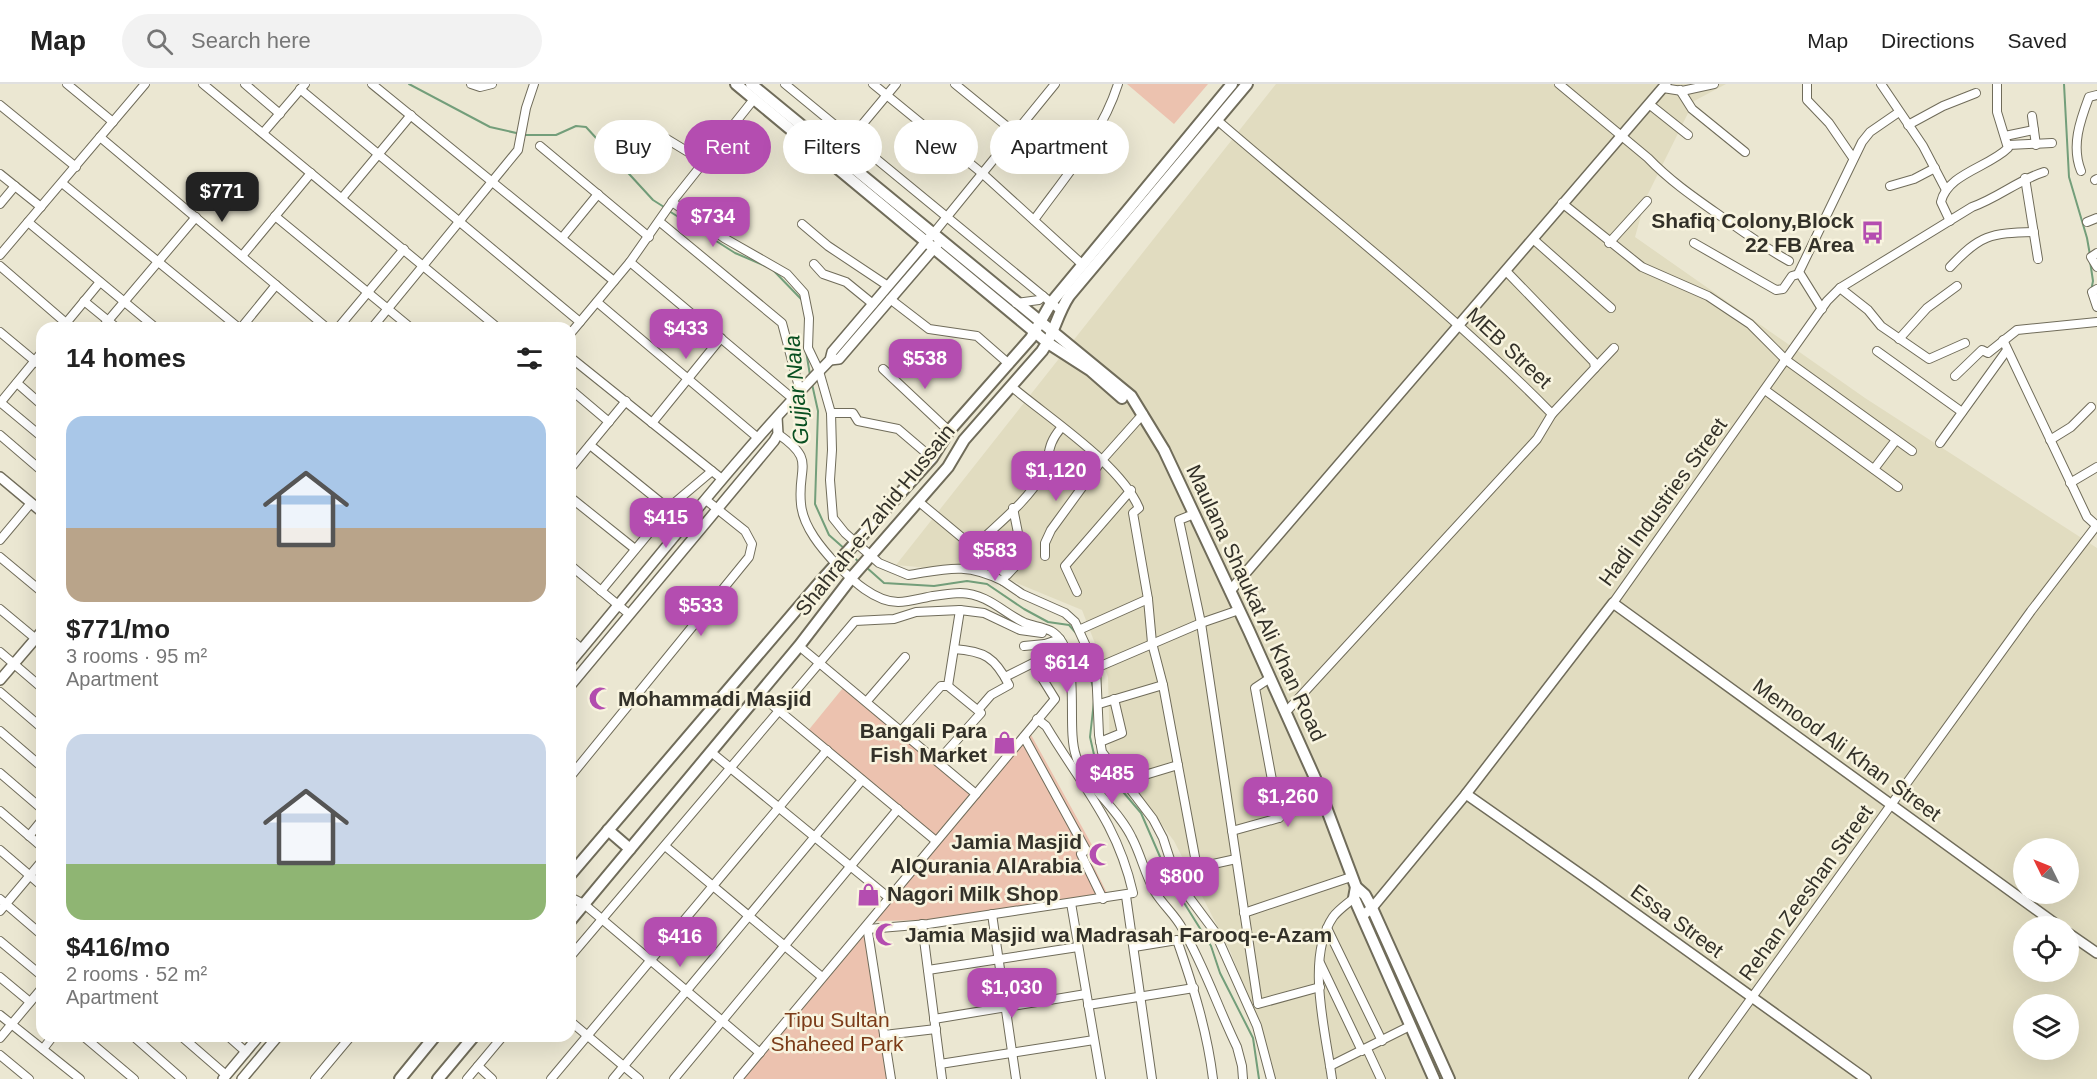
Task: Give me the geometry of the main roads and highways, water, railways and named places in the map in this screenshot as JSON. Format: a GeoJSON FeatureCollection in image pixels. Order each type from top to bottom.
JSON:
{"type":"FeatureCollection","features":[{"type":"Feature","properties":{"kind":"main road","name":"Maulana Shaukat Ali Khan Road"},"geometry":{"type":"LineString","coordinates":[[736,84],[933,241],[1016,303],[1038,328]]}},
{"type":"Feature","properties":{"kind":"main road","name":"Maulana Shaukat Ali Khan Road"},"geometry":{"type":"LineString","coordinates":[[751,84],[1038,328],[1094,363],[1131,396],[1164,450],[1286,712],[1315,778],[1362,916],[1434,1079]]}},
{"type":"Feature","properties":{"kind":"main road","name":"Shahrah-e-Zahid Hussain"},"geometry":{"type":"LineString","coordinates":[[576,868],[838,563],[932,458],[949,431],[1038,328],[1051,303],[1232,84]]}},
{"type":"Feature","properties":{"kind":"main road","name":"Shahrah-e-Zahid Hussain"},"geometry":{"type":"LineString","coordinates":[[576,914],[799,646],[854,575],[951,463],[964,440],[1012,387],[1050,337],[1051,303],[1246,84]]}},
{"type":"Feature","properties":{"kind":"main road"},"geometry":{"type":"LineString","coordinates":[[608,830],[630,849]]}},
{"type":"Feature","properties":{"kind":"main road","name":"Maulana Shaukat Ali Khan Road"},"geometry":{"type":"LineString","coordinates":[[1354,887],[1365,895],[1372,908],[1449,1079]]}},
{"type":"Feature","properties":{"kind":"main road"},"geometry":{"type":"LineString","coordinates":[[400,1079],[430,1042]]}},
{"type":"Feature","properties":{"kind":"main road"},"geometry":{"type":"LineString","coordinates":[[438,1079],[469,1042]]}},
{"type":"Feature","properties":{"kind":"waterway","name":"Gujjar Nala"},"geometry":{"type":"LineString","coordinates":[[409,84],[490,127],[525,135],[556,135],[576,126],[586,127],[653,200],[664,207]]}},
{"type":"Feature","properties":{"kind":"waterway"},"geometry":{"type":"LineString","coordinates":[[2064,84],[2069,177],[2090,255]]}},
{"type":"Feature","properties":{"kind":"waterway","name":"Gujjar Nala"},"geometry":{"type":"LineString","coordinates":[[669,211],[735,253],[768,267]]}},
{"type":"Feature","properties":{"kind":"waterway"},"geometry":{"type":"LineString","coordinates":[[2090,261],[2093,281],[2091,291]]}},
{"type":"Feature","properties":{"kind":"waterway","name":"Gujjar Nala"},"geometry":{"type":"LineString","coordinates":[[773,270],[802,300]]}},
{"type":"Feature","properties":{"kind":"waterway","name":"Gujjar Nala"},"geometry":{"type":"LineString","coordinates":[[806,351],[810,375]]}},
{"type":"Feature","properties":{"kind":"waterway","name":"Gujjar Nala"},"geometry":{"type":"LineString","coordinates":[[812,384],[818,411],[815,504],[829,535],[846,550]]}},
{"type":"Feature","properties":{"kind":"waterway","name":"Gujjar Nala"},"geometry":{"type":"LineString","coordinates":[[850,554],[859,562]]}},
{"type":"Feature","properties":{"kind":"waterway","name":"Gujjar Nala"},"geometry":{"type":"LineString","coordinates":[[866,567],[884,583],[934,586],[967,581],[987,584],[1024,609],[1048,622],[1069,625],[1076,633]]}},
{"type":"Feature","properties":{"kind":"waterway","name":"Gujjar Nala"},"geometry":{"type":"LineString","coordinates":[[1080,641],[1093,687]]}},
{"type":"Feature","properties":{"kind":"waterway","name":"Gujjar Nala"},"geometry":{"type":"LineString","coordinates":[[1094,701],[1090,737],[1095,759],[1141,813],[1171,882],[1211,946],[1220,973],[1253,1038],[1259,1079]]}},
{"type":"Feature","properties":{"kind":"place","name":"Shafiq Colony,Block 22 FB Area"},"geometry":{"type":"Point","coordinates":[1872,233]}},
{"type":"Feature","properties":{"kind":"place","name":"Mohammadi Masjid"},"geometry":{"type":"Point","coordinates":[600,699]}},
{"type":"Feature","properties":{"kind":"place","name":"Bangali Para Fish Market"},"geometry":{"type":"Point","coordinates":[1005,743]}},
{"type":"Feature","properties":{"kind":"place","name":"Jamia Masjid AlQurania AlArabia"},"geometry":{"type":"Point","coordinates":[1100,854]}},
{"type":"Feature","properties":{"kind":"place","name":"Nagori Milk Shop"},"geometry":{"type":"Point","coordinates":[869,894]}},
{"type":"Feature","properties":{"kind":"place","name":"Jamia Masjid wa Madrasah Farooq-e-Azam"},"geometry":{"type":"Point","coordinates":[887,935]}},
{"type":"Feature","properties":{"kind":"park label","name":"Tipu Sultan Shaheed Park"},"geometry":{"type":"Point","coordinates":[837,1032]}}]}
